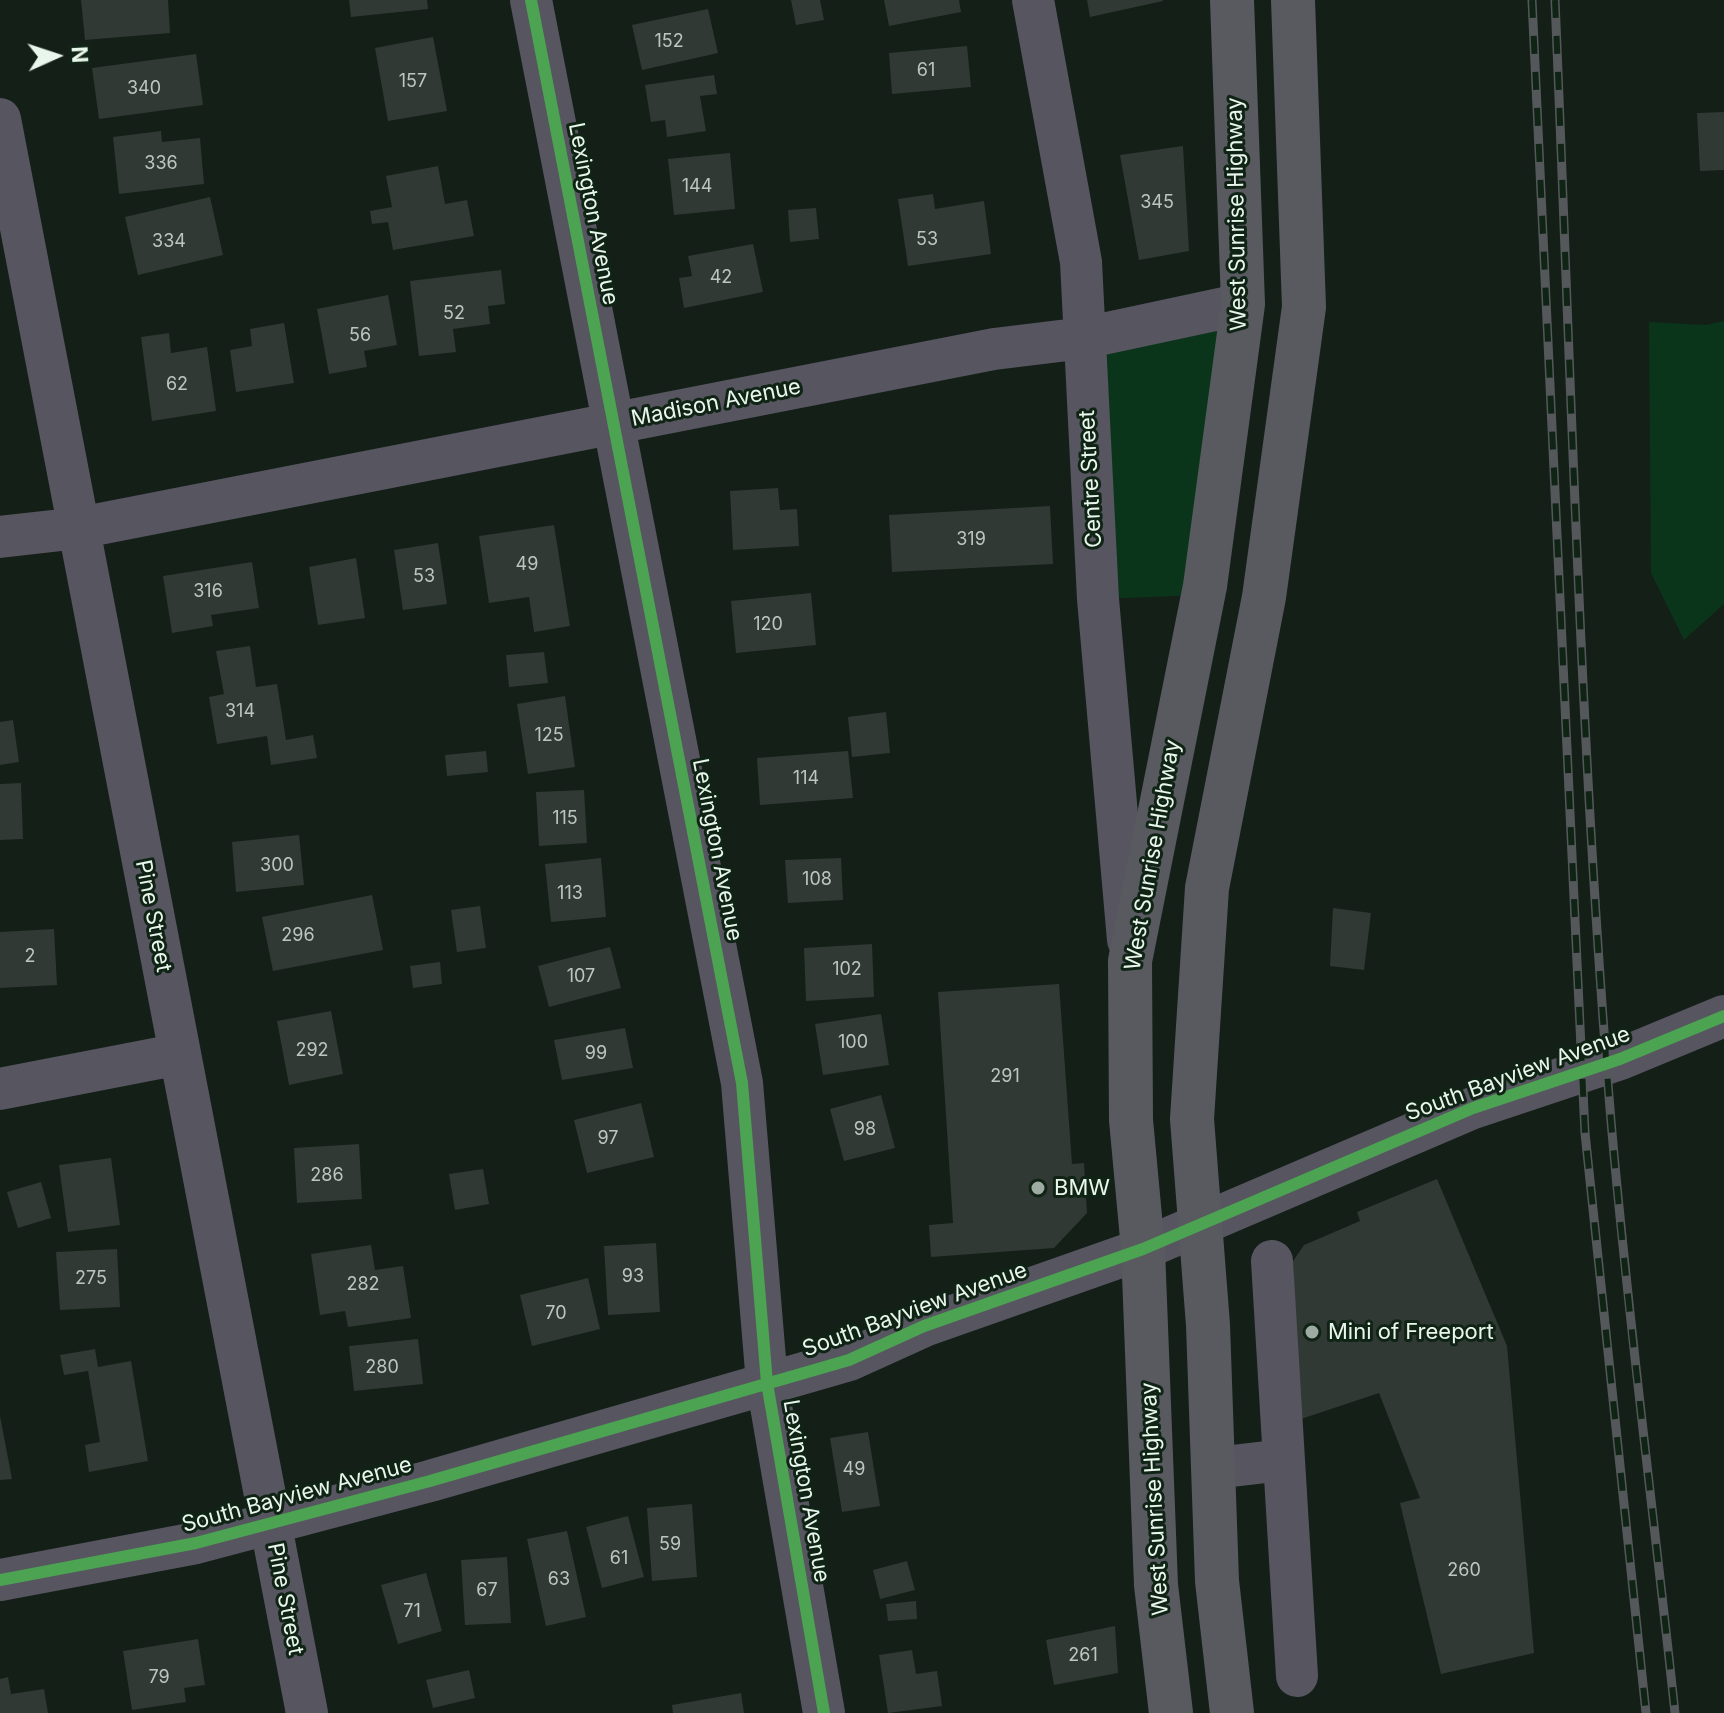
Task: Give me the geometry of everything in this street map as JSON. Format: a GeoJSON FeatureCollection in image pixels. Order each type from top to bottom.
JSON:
{"type":"FeatureCollection","features":[{"type":"Feature","properties":{"kind":"highway","name":"West Sunrise Highway"},"geometry":{"type":"LineString","coordinates":[[1171,1713],[1156,1585],[1143,1249],[1131,1120],[1130,961],[1205,586],[1243,304],[1232,0]]}},
{"type":"Feature","properties":{"kind":"highway"},"geometry":{"type":"LineString","coordinates":[[1232,1713],[1217,1581],[1215,1468],[1202,1224],[1192,1119],[1207,888],[1264,597],[1304,307],[1293,0]]}},
{"type":"Feature","properties":{"kind":"street","name":"Lexington Avenue"},"geometry":{"type":"LineString","coordinates":[[531,0],[742,1083],[767,1383],[824,1713]]}},
{"type":"Feature","properties":{"kind":"street","name":"Centre Street"},"geometry":{"type":"LineString","coordinates":[[1033,0],[1074,207],[1081,262],[1098,599],[1130,961]]}},
{"type":"Feature","properties":{"kind":"street","name":"Pine Street"},"geometry":{"type":"LineString","coordinates":[[0,119],[307,1713]]}},
{"type":"Feature","properties":{"kind":"street","name":"Madison Avenue"},"geometry":{"type":"LineString","coordinates":[[0,537],[79,528],[994,349],[1084,338],[1243,304]]}},
{"type":"Feature","properties":{"kind":"street","name":"South Bayview Avenue"},"geometry":{"type":"LineString","coordinates":[[0,1580],[196,1543],[430,1481],[849,1360],[924,1326],[1143,1249],[1473,1108],[1620,1059],[1724,1016]]}},
{"type":"Feature","properties":{"kind":"street"},"geometry":{"type":"LineString","coordinates":[[0,1089],[180,1054]]}},
{"type":"Feature","properties":{"kind":"street"},"geometry":{"type":"LineString","coordinates":[[1272,1261],[1297,1676]]}},
{"type":"Feature","properties":{"kind":"street"},"geometry":{"type":"LineString","coordinates":[[1215,1468],[1283,1460]]}},
{"type":"Feature","properties":{"kind":"green space"},"geometry":{"type":"Polygon","coordinates":[[[1243,304],[1203,595],[1098,599],[1084,342],[1243,304]]]}},
{"type":"Feature","properties":{"kind":"green space"},"geometry":{"type":"Polygon","coordinates":[[[1724,321],[1724,604],[1684,640],[1651,573],[1649,322],[1706,325],[1724,321]]]}},
{"type":"Feature","properties":{"kind":"building"},"geometry":{"type":"Polygon","coordinates":[[[81,0],[168,0],[170,33],[85,40],[81,0]]]}},
{"type":"Feature","properties":{"kind":"building"},"geometry":{"type":"Polygon","coordinates":[[[349,0],[427,0],[428,9],[351,17],[349,0]]]}},
{"type":"Feature","properties":{"kind":"building"},"geometry":{"type":"Polygon","coordinates":[[[791,0],[820,0],[824,20],[796,25],[791,0]]]}},
{"type":"Feature","properties":{"kind":"building"},"geometry":{"type":"Polygon","coordinates":[[[884,0],[959,0],[961,12],[889,26],[884,0]]]}},
{"type":"Feature","properties":{"kind":"building"},"geometry":{"type":"Polygon","coordinates":[[[1087,0],[1163,0],[1163,1],[1090,17],[1087,0]]]}},
{"type":"Feature","properties":{"kind":"building"},"geometry":{"type":"Polygon","coordinates":[[[708,9],[718,53],[642,70],[632,25],[708,9]]]}},
{"type":"Feature","properties":{"kind":"building"},"geometry":{"type":"Polygon","coordinates":[[[433,37],[447,111],[388,121],[375,48],[433,37]]]}},
{"type":"Feature","properties":{"kind":"building"},"geometry":{"type":"Polygon","coordinates":[[[967,46],[971,87],[892,94],[889,53],[967,46]]]}},
{"type":"Feature","properties":{"kind":"building"},"geometry":{"type":"Polygon","coordinates":[[[196,54],[203,105],[99,119],[92,68],[196,54]]]}},
{"type":"Feature","properties":{"kind":"building"},"geometry":{"type":"Polygon","coordinates":[[[714,75],[717,94],[700,96],[706,131],[667,137],[665,120],[651,122],[645,85],[714,75]]]}},
{"type":"Feature","properties":{"kind":"building"},"geometry":{"type":"Polygon","coordinates":[[[1724,112],[1724,170],[1700,171],[1697,113],[1724,112]]]}},
{"type":"Feature","properties":{"kind":"building"},"geometry":{"type":"Polygon","coordinates":[[[161,131],[162,142],[200,138],[204,184],[119,194],[113,137],[161,131]]]}},
{"type":"Feature","properties":{"kind":"building"},"geometry":{"type":"Polygon","coordinates":[[[1183,146],[1189,251],[1139,260],[1120,155],[1183,146]]]}},
{"type":"Feature","properties":{"kind":"building"},"geometry":{"type":"Polygon","coordinates":[[[730,153],[735,209],[674,215],[668,159],[730,153]]]}},
{"type":"Feature","properties":{"kind":"building"},"geometry":{"type":"Polygon","coordinates":[[[438,166],[445,204],[467,200],[474,236],[393,250],[388,222],[372,224],[370,211],[392,207],[386,176],[438,166]]]}},
{"type":"Feature","properties":{"kind":"building"},"geometry":{"type":"Polygon","coordinates":[[[933,194],[935,209],[984,201],[991,254],[908,266],[898,199],[933,194]]]}},
{"type":"Feature","properties":{"kind":"building"},"geometry":{"type":"Polygon","coordinates":[[[210,197],[223,255],[138,275],[125,217],[210,197]]]}},
{"type":"Feature","properties":{"kind":"building"},"geometry":{"type":"Polygon","coordinates":[[[816,208],[819,239],[790,242],[788,210],[816,208]]]}},
{"type":"Feature","properties":{"kind":"building"},"geometry":{"type":"Polygon","coordinates":[[[753,244],[763,292],[684,308],[679,278],[692,276],[688,256],[753,244]]]}},
{"type":"Feature","properties":{"kind":"building"},"geometry":{"type":"Polygon","coordinates":[[[501,270],[505,304],[488,306],[490,324],[453,329],[456,352],[419,356],[410,281],[501,270]]]}},
{"type":"Feature","properties":{"kind":"building"},"geometry":{"type":"Polygon","coordinates":[[[388,295],[397,345],[364,351],[367,367],[329,374],[317,309],[388,295]]]}},
{"type":"Feature","properties":{"kind":"building"},"geometry":{"type":"Polygon","coordinates":[[[284,323],[294,383],[236,392],[230,350],[252,346],[250,329],[284,323]]]}},
{"type":"Feature","properties":{"kind":"building"},"geometry":{"type":"Polygon","coordinates":[[[169,333],[171,353],[207,347],[216,411],[152,421],[141,337],[169,333]]]}},
{"type":"Feature","properties":{"kind":"building"},"geometry":{"type":"Polygon","coordinates":[[[778,488],[780,510],[797,509],[799,546],[733,550],[730,491],[778,488]]]}},
{"type":"Feature","properties":{"kind":"building"},"geometry":{"type":"Polygon","coordinates":[[[1050,506],[1053,564],[892,572],[889,515],[1050,506]]]}},
{"type":"Feature","properties":{"kind":"building"},"geometry":{"type":"Polygon","coordinates":[[[554,525],[570,626],[534,632],[529,597],[489,603],[479,536],[554,525]]]}},
{"type":"Feature","properties":{"kind":"building"},"geometry":{"type":"Polygon","coordinates":[[[438,543],[447,604],[403,610],[394,550],[438,543]]]}},
{"type":"Feature","properties":{"kind":"building"},"geometry":{"type":"Polygon","coordinates":[[[356,558],[365,618],[318,625],[309,567],[356,558]]]}},
{"type":"Feature","properties":{"kind":"building"},"geometry":{"type":"Polygon","coordinates":[[[252,562],[259,608],[211,615],[213,626],[172,633],[163,576],[252,562]]]}},
{"type":"Feature","properties":{"kind":"building"},"geometry":{"type":"Polygon","coordinates":[[[811,593],[816,645],[736,653],[731,601],[811,593]]]}},
{"type":"Feature","properties":{"kind":"building"},"geometry":{"type":"Polygon","coordinates":[[[250,646],[256,687],[277,684],[286,740],[313,735],[317,758],[271,765],[267,736],[217,744],[209,697],[224,694],[216,651],[250,646]]]}},
{"type":"Feature","properties":{"kind":"building"},"geometry":{"type":"Polygon","coordinates":[[[544,652],[548,683],[509,687],[506,655],[544,652]]]}},
{"type":"Feature","properties":{"kind":"building"},"geometry":{"type":"Polygon","coordinates":[[[565,696],[575,767],[528,774],[517,704],[565,696]]]}},
{"type":"Feature","properties":{"kind":"building"},"geometry":{"type":"Polygon","coordinates":[[[886,712],[890,753],[852,757],[848,717],[886,712]]]}},
{"type":"Feature","properties":{"kind":"building"},"geometry":{"type":"Polygon","coordinates":[[[13,720],[19,762],[0,765],[0,722],[13,720]]]}},
{"type":"Feature","properties":{"kind":"building"},"geometry":{"type":"Polygon","coordinates":[[[486,751],[488,772],[447,776],[445,755],[486,751]]]}},
{"type":"Feature","properties":{"kind":"building"},"geometry":{"type":"Polygon","coordinates":[[[848,751],[853,798],[760,805],[757,758],[848,751]]]}},
{"type":"Feature","properties":{"kind":"building"},"geometry":{"type":"Polygon","coordinates":[[[21,783],[23,839],[0,840],[0,784],[21,783]]]}},
{"type":"Feature","properties":{"kind":"building"},"geometry":{"type":"Polygon","coordinates":[[[584,790],[587,843],[539,846],[536,792],[584,790]]]}},
{"type":"Feature","properties":{"kind":"building"},"geometry":{"type":"Polygon","coordinates":[[[299,835],[304,885],[236,892],[232,842],[299,835]]]}},
{"type":"Feature","properties":{"kind":"building"},"geometry":{"type":"Polygon","coordinates":[[[601,858],[606,917],[551,922],[545,864],[601,858]]]}},
{"type":"Feature","properties":{"kind":"building"},"geometry":{"type":"Polygon","coordinates":[[[841,858],[843,900],[788,903],[785,860],[841,858]]]}},
{"type":"Feature","properties":{"kind":"building"},"geometry":{"type":"Polygon","coordinates":[[[372,895],[383,950],[273,971],[262,917],[372,895]]]}},
{"type":"Feature","properties":{"kind":"building"},"geometry":{"type":"Polygon","coordinates":[[[480,906],[486,948],[457,952],[451,910],[480,906]]]}},
{"type":"Feature","properties":{"kind":"building"},"geometry":{"type":"Polygon","coordinates":[[[1333,908],[1371,913],[1364,970],[1330,966],[1333,908]]]}},
{"type":"Feature","properties":{"kind":"building"},"geometry":{"type":"Polygon","coordinates":[[[54,929],[57,985],[0,988],[0,932],[54,929]]]}},
{"type":"Feature","properties":{"kind":"building"},"geometry":{"type":"Polygon","coordinates":[[[872,944],[874,997],[806,1001],[804,948],[872,944]]]}},
{"type":"Feature","properties":{"kind":"building"},"geometry":{"type":"Polygon","coordinates":[[[610,947],[621,988],[549,1007],[538,966],[610,947]]]}},
{"type":"Feature","properties":{"kind":"building"},"geometry":{"type":"Polygon","coordinates":[[[440,962],[442,984],[413,988],[410,966],[440,962]]]}},
{"type":"Feature","properties":{"kind":"building"},"geometry":{"type":"Polygon","coordinates":[[[1059,984],[1072,1164],[1084,1163],[1087,1213],[1054,1248],[931,1257],[929,1225],[953,1223],[938,992],[1059,984]]]}},
{"type":"Feature","properties":{"kind":"building"},"geometry":{"type":"Polygon","coordinates":[[[331,1011],[343,1074],[289,1085],[277,1021],[331,1011]]]}},
{"type":"Feature","properties":{"kind":"building"},"geometry":{"type":"Polygon","coordinates":[[[881,1014],[889,1065],[823,1075],[815,1024],[881,1014]]]}},
{"type":"Feature","properties":{"kind":"building"},"geometry":{"type":"Polygon","coordinates":[[[625,1028],[633,1068],[562,1080],[554,1040],[625,1028]]]}},
{"type":"Feature","properties":{"kind":"building"},"geometry":{"type":"Polygon","coordinates":[[[881,1095],[895,1148],[844,1161],[830,1109],[881,1095]]]}},
{"type":"Feature","properties":{"kind":"building"},"geometry":{"type":"Polygon","coordinates":[[[641,1103],[654,1157],[587,1173],[574,1120],[641,1103]]]}},
{"type":"Feature","properties":{"kind":"building"},"geometry":{"type":"Polygon","coordinates":[[[359,1144],[362,1199],[297,1203],[294,1148],[359,1144]]]}},
{"type":"Feature","properties":{"kind":"building"},"geometry":{"type":"Polygon","coordinates":[[[111,1158],[120,1225],[68,1232],[59,1165],[111,1158]]]}},
{"type":"Feature","properties":{"kind":"building"},"geometry":{"type":"Polygon","coordinates":[[[483,1169],[489,1204],[455,1210],[449,1174],[483,1169]]]}},
{"type":"Feature","properties":{"kind":"building"},"geometry":{"type":"Polygon","coordinates":[[[1437,1179],[1507,1346],[1534,1653],[1441,1674],[1400,1503],[1420,1498],[1379,1393],[1298,1420],[1293,1261],[1304,1245],[1360,1221],[1357,1212],[1437,1179]]]}},
{"type":"Feature","properties":{"kind":"building"},"geometry":{"type":"Polygon","coordinates":[[[41,1182],[51,1218],[18,1228],[7,1192],[41,1182]]]}},
{"type":"Feature","properties":{"kind":"building"},"geometry":{"type":"Polygon","coordinates":[[[656,1243],[660,1312],[608,1315],[604,1246],[656,1243]]]}},
{"type":"Feature","properties":{"kind":"building"},"geometry":{"type":"Polygon","coordinates":[[[371,1245],[375,1270],[403,1266],[411,1318],[348,1327],[345,1311],[320,1315],[311,1254],[371,1245]]]}},
{"type":"Feature","properties":{"kind":"building"},"geometry":{"type":"Polygon","coordinates":[[[117,1249],[120,1307],[60,1310],[56,1252],[117,1249]]]}},
{"type":"Feature","properties":{"kind":"building"},"geometry":{"type":"Polygon","coordinates":[[[588,1278],[600,1329],[532,1346],[520,1295],[588,1278]]]}},
{"type":"Feature","properties":{"kind":"building"},"geometry":{"type":"Polygon","coordinates":[[[418,1339],[423,1384],[354,1391],[349,1346],[418,1339]]]}},
{"type":"Feature","properties":{"kind":"building"},"geometry":{"type":"Polygon","coordinates":[[[95,1349],[98,1367],[131,1361],[148,1461],[89,1472],[85,1445],[100,1442],[88,1371],[64,1375],[60,1355],[95,1349]]]}},
{"type":"Feature","properties":{"kind":"building"},"geometry":{"type":"Polygon","coordinates":[[[0,1416],[12,1479],[0,1480],[0,1416]]]}},
{"type":"Feature","properties":{"kind":"building"},"geometry":{"type":"Polygon","coordinates":[[[868,1432],[880,1506],[842,1512],[830,1438],[868,1432]]]}},
{"type":"Feature","properties":{"kind":"building"},"geometry":{"type":"Polygon","coordinates":[[[692,1504],[697,1577],[652,1581],[647,1508],[692,1504]]]}},
{"type":"Feature","properties":{"kind":"building"},"geometry":{"type":"Polygon","coordinates":[[[628,1516],[644,1577],[602,1588],[586,1527],[628,1516]]]}},
{"type":"Feature","properties":{"kind":"building"},"geometry":{"type":"Polygon","coordinates":[[[567,1531],[586,1617],[546,1626],[527,1539],[567,1531]]]}},
{"type":"Feature","properties":{"kind":"building"},"geometry":{"type":"Polygon","coordinates":[[[507,1557],[511,1623],[465,1625],[461,1560],[507,1557]]]}},
{"type":"Feature","properties":{"kind":"building"},"geometry":{"type":"Polygon","coordinates":[[[907,1561],[915,1590],[880,1599],[873,1570],[907,1561]]]}},
{"type":"Feature","properties":{"kind":"building"},"geometry":{"type":"Polygon","coordinates":[[[426,1573],[442,1631],[398,1644],[381,1585],[426,1573]]]}},
{"type":"Feature","properties":{"kind":"building"},"geometry":{"type":"Polygon","coordinates":[[[916,1601],[917,1619],[888,1621],[886,1604],[916,1601]]]}},
{"type":"Feature","properties":{"kind":"building"},"geometry":{"type":"Polygon","coordinates":[[[1115,1626],[1118,1673],[1054,1685],[1046,1640],[1115,1626]]]}},
{"type":"Feature","properties":{"kind":"building"},"geometry":{"type":"Polygon","coordinates":[[[198,1639],[205,1685],[184,1688],[186,1702],[132,1710],[123,1651],[198,1639]]]}},
{"type":"Feature","properties":{"kind":"building"},"geometry":{"type":"Polygon","coordinates":[[[912,1650],[916,1674],[937,1671],[942,1706],[888,1713],[879,1655],[912,1650]]]}},
{"type":"Feature","properties":{"kind":"building"},"geometry":{"type":"Polygon","coordinates":[[[469,1670],[475,1698],[433,1708],[426,1680],[469,1670]]]}},
{"type":"Feature","properties":{"kind":"building"},"geometry":{"type":"Polygon","coordinates":[[[8,1677],[11,1694],[44,1689],[48,1713],[0,1713],[0,1679],[8,1677]]]}},
{"type":"Feature","properties":{"kind":"building"},"geometry":{"type":"Polygon","coordinates":[[[741,1693],[744,1713],[673,1713],[672,1705],[741,1693]]]}},
{"type":"Feature","properties":{"kind":"railway"},"geometry":{"type":"LineString","coordinates":[[1532,0],[1585,1133],[1646,1713]]}},
{"type":"Feature","properties":{"kind":"railway"},"geometry":{"type":"LineString","coordinates":[[1555,0],[1577,561],[1600,981],[1625,1269],[1675,1713]]}},
{"type":"Feature","properties":{"kind":"cycle path"},"geometry":{"type":"LineString","coordinates":[[531,0],[742,1083],[767,1383],[824,1713]]}},
{"type":"Feature","properties":{"kind":"cycle path"},"geometry":{"type":"LineString","coordinates":[[0,1580],[196,1543],[430,1481],[849,1360],[924,1326],[1143,1249],[1473,1108],[1620,1059],[1724,1016]]}},
{"type":"Feature","properties":{"kind":"place","name":"BMW"},"geometry":{"type":"Point","coordinates":[1038,1188]}},
{"type":"Feature","properties":{"kind":"place","name":"Mini of Freeport"},"geometry":{"type":"Point","coordinates":[1312,1332]}}]}
